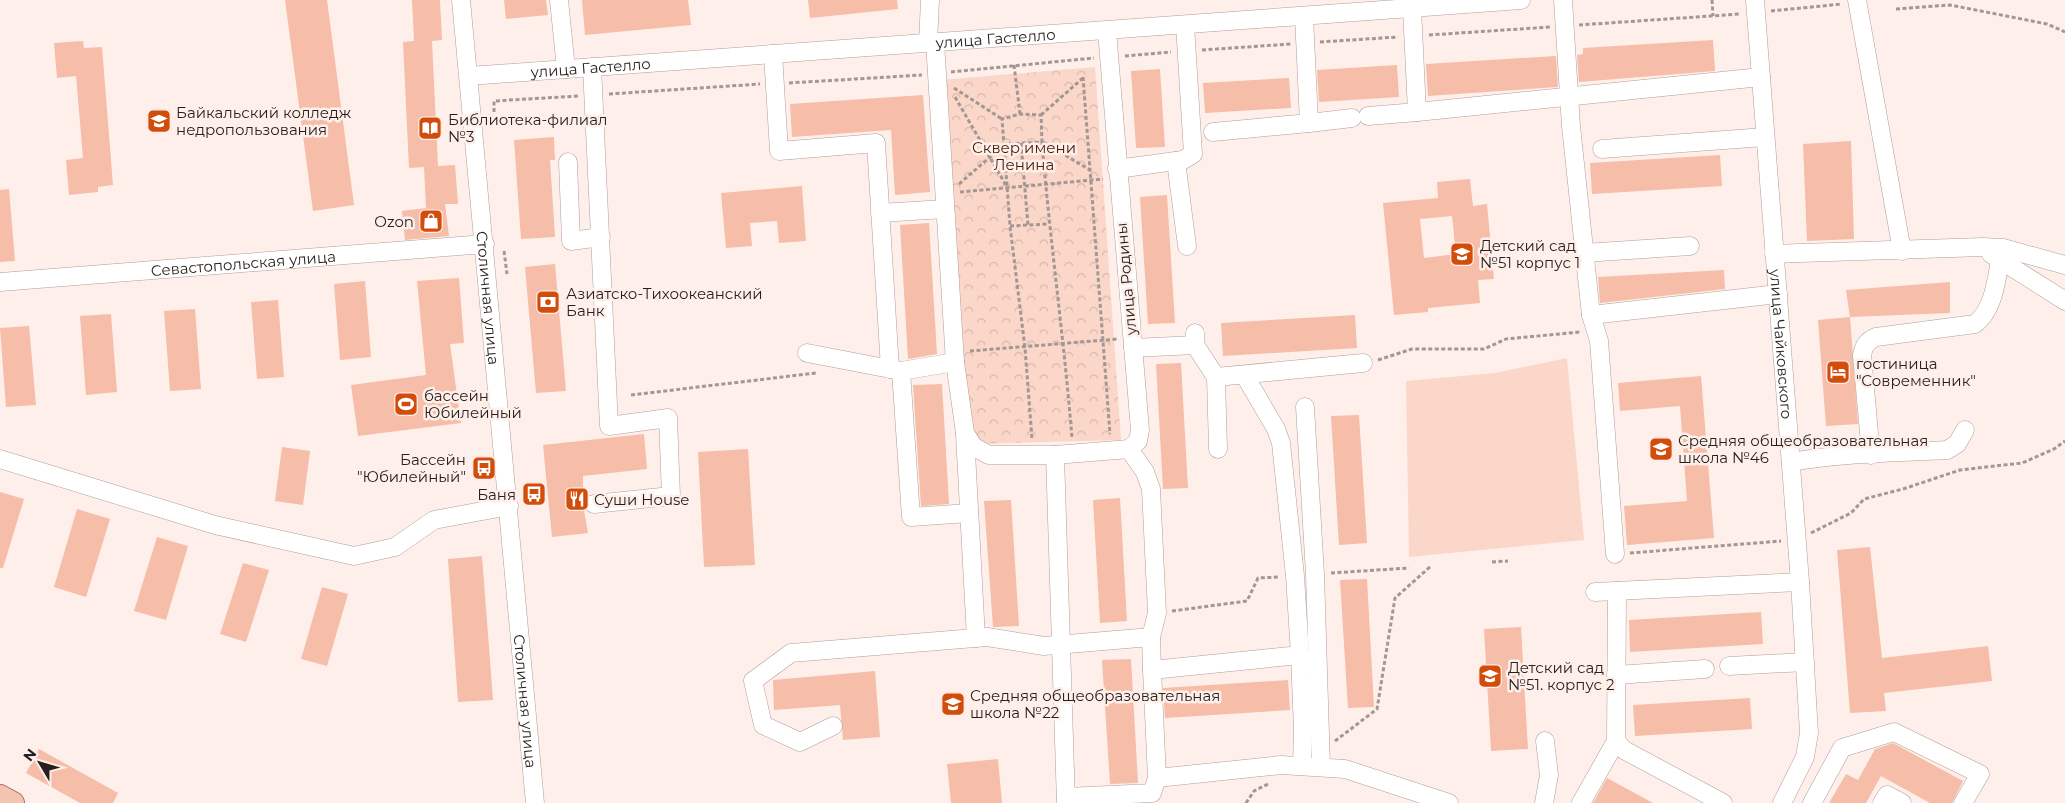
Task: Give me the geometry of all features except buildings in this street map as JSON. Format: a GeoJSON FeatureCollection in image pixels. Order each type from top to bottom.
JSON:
{"type":"FeatureCollection","features":[{"type":"Feature","properties":{"kind":"main road"},"geometry":{"type":"LineString","coordinates":[[0,796],[14,803]]}},
{"type":"Feature","properties":{"kind":"street","name":"Столичная улица"},"geometry":{"type":"LineString","coordinates":[[461,0],[485,244],[535,803]]}},
{"type":"Feature","properties":{"kind":"street"},"geometry":{"type":"LineString","coordinates":[[559,0],[578,68]]}},
{"type":"Feature","properties":{"kind":"street"},"geometry":{"type":"LineString","coordinates":[[569,0],[601,237],[609,426],[668,418],[671,496],[594,504]]}},
{"type":"Feature","properties":{"kind":"street"},"geometry":{"type":"LineString","coordinates":[[930,0],[931,42],[949,196],[954,357],[965,433],[976,638]]}},
{"type":"Feature","properties":{"kind":"street","name":"улица Гастелло"},"geometry":{"type":"LineString","coordinates":[[469,76],[1521,0]]}},
{"type":"Feature","properties":{"kind":"street"},"geometry":{"type":"LineString","coordinates":[[1563,0],[1569,98],[1584,253],[1591,315],[1599,341],[1616,554]]}},
{"type":"Feature","properties":{"kind":"street","name":"улица Чайковского"},"geometry":{"type":"LineString","coordinates":[[1754,0],[1797,540],[1808,741],[1805,757],[1782,803]]}},
{"type":"Feature","properties":{"kind":"street"},"geometry":{"type":"LineString","coordinates":[[1857,0],[1902,251]]}},
{"type":"Feature","properties":{"kind":"street"},"geometry":{"type":"LineString","coordinates":[[1412,8],[1416,112]]}},
{"type":"Feature","properties":{"kind":"street"},"geometry":{"type":"LineString","coordinates":[[1304,16],[1309,123]]}},
{"type":"Feature","properties":{"kind":"street"},"geometry":{"type":"LineString","coordinates":[[1118,173],[1189,158],[1194,148],[1185,25]]}},
{"type":"Feature","properties":{"kind":"street","name":"улица Родины"},"geometry":{"type":"LineString","coordinates":[[1107,31],[1140,430],[1138,441],[1129,449]]}},
{"type":"Feature","properties":{"kind":"street"},"geometry":{"type":"LineString","coordinates":[[773,54],[779,151],[876,143],[880,213],[911,517],[969,513]]}},
{"type":"Feature","properties":{"kind":"street"},"geometry":{"type":"LineString","coordinates":[[1213,132],[1569,98],[1761,77]]}},
{"type":"Feature","properties":{"kind":"street"},"geometry":{"type":"LineString","coordinates":[[1602,149],[1765,137]]}},
{"type":"Feature","properties":{"kind":"street"},"geometry":{"type":"LineString","coordinates":[[1176,161],[1187,246]]}},
{"type":"Feature","properties":{"kind":"street"},"geometry":{"type":"LineString","coordinates":[[568,162],[571,241],[601,237]]}},
{"type":"Feature","properties":{"kind":"street"},"geometry":{"type":"LineString","coordinates":[[880,213],[949,196]]}},
{"type":"Feature","properties":{"kind":"street","name":"Севастопольская улица"},"geometry":{"type":"LineString","coordinates":[[0,282],[485,244]]}},
{"type":"Feature","properties":{"kind":"street"},"geometry":{"type":"LineString","coordinates":[[1584,253],[1690,246]]}},
{"type":"Feature","properties":{"kind":"street"},"geometry":{"type":"LineString","coordinates":[[1984,247],[2000,261],[2065,301]]}},
{"type":"Feature","properties":{"kind":"street"},"geometry":{"type":"LineString","coordinates":[[1774,254],[1984,247],[2003,248],[2065,265]]}},
{"type":"Feature","properties":{"kind":"street"},"geometry":{"type":"LineString","coordinates":[[1871,455],[1862,355],[1863,347],[1869,340],[1876,337],[1975,324],[1985,316],[2000,261]]}},
{"type":"Feature","properties":{"kind":"street"},"geometry":{"type":"LineString","coordinates":[[1591,315],[1778,294]]}},
{"type":"Feature","properties":{"kind":"street"},"geometry":{"type":"LineString","coordinates":[[1132,343],[1195,339],[1216,377],[1218,449]]}},
{"type":"Feature","properties":{"kind":"street"},"geometry":{"type":"LineString","coordinates":[[807,353],[896,370],[954,357]]}},
{"type":"Feature","properties":{"kind":"street"},"geometry":{"type":"LineString","coordinates":[[1216,377],[1244,376],[1363,363]]}},
{"type":"Feature","properties":{"kind":"street"},"geometry":{"type":"LineString","coordinates":[[1244,376],[1276,429],[1281,443],[1295,576],[1303,729],[1302,766]]}},
{"type":"Feature","properties":{"kind":"street"},"geometry":{"type":"LineString","coordinates":[[1305,406],[1315,574],[1321,759]]}},
{"type":"Feature","properties":{"kind":"street"},"geometry":{"type":"LineString","coordinates":[[1791,462],[1831,455],[1871,455],[1946,450],[1957,444],[1965,430]]}},
{"type":"Feature","properties":{"kind":"street"},"geometry":{"type":"LineString","coordinates":[[965,433],[974,447],[989,455],[1055,455],[1129,449],[1145,472],[1151,489],[1157,613],[1151,637],[1154,791]]}},
{"type":"Feature","properties":{"kind":"street"},"geometry":{"type":"LineString","coordinates":[[1055,455],[1066,800],[1154,791],[1281,766],[1302,766],[1321,759],[1345,769],[1449,803]]}},
{"type":"Feature","properties":{"kind":"street"},"geometry":{"type":"LineString","coordinates":[[0,459],[215,525],[354,556],[395,546],[434,520],[509,506]]}},
{"type":"Feature","properties":{"kind":"street"},"geometry":{"type":"LineString","coordinates":[[1594,592],[1800,582]]}},
{"type":"Feature","properties":{"kind":"street"},"geometry":{"type":"LineString","coordinates":[[1581,803],[1616,741],[1617,591]]}},
{"type":"Feature","properties":{"kind":"street"},"geometry":{"type":"LineString","coordinates":[[833,726],[800,742],[763,725],[753,681],[791,653],[976,638],[1006,640],[1044,646],[1151,637]]}},
{"type":"Feature","properties":{"kind":"street"},"geometry":{"type":"LineString","coordinates":[[1152,670],[1300,655]]}},
{"type":"Feature","properties":{"kind":"street"},"geometry":{"type":"LineString","coordinates":[[1729,666],[1805,662]]}},
{"type":"Feature","properties":{"kind":"street"},"geometry":{"type":"LineString","coordinates":[[1616,675],[1705,669]]}},
{"type":"Feature","properties":{"kind":"street"},"geometry":{"type":"LineString","coordinates":[[1812,803],[1842,748],[1894,732],[1980,774],[1964,803]]}},
{"type":"Feature","properties":{"kind":"street"},"geometry":{"type":"LineString","coordinates":[[1544,803],[1549,775],[1545,740]]}},
{"type":"Feature","properties":{"kind":"street"},"geometry":{"type":"LineString","coordinates":[[1616,741],[1624,750],[1723,803]]}},
{"type":"Feature","properties":{"kind":"street"},"geometry":{"type":"LineString","coordinates":[[1882,803],[1887,795],[1902,803]]}},
{"type":"Feature","properties":{"kind":"path"},"geometry":{"type":"LineString","coordinates":[[1712,0],[1713,16]]}},
{"type":"Feature","properties":{"kind":"path"},"geometry":{"type":"LineString","coordinates":[[1896,9],[1950,5],[2047,24],[2065,32]]}},
{"type":"Feature","properties":{"kind":"path"},"geometry":{"type":"LineString","coordinates":[[1014,65],[1020,114]]}},
{"type":"Feature","properties":{"kind":"path"},"geometry":{"type":"LineString","coordinates":[[1008,188],[949,85],[1002,119],[1020,114],[1041,115],[1084,77],[1110,434]]}},
{"type":"Feature","properties":{"kind":"path"},"geometry":{"type":"LineString","coordinates":[[494,101],[494,112]]}},
{"type":"Feature","properties":{"kind":"path"},"geometry":{"type":"LineString","coordinates":[[1041,115],[1048,224],[1065,345],[1074,454]]}},
{"type":"Feature","properties":{"kind":"path"},"geometry":{"type":"LineString","coordinates":[[1002,119],[1010,226],[1025,348],[1034,454]]}},
{"type":"Feature","properties":{"kind":"path"},"geometry":{"type":"LineString","coordinates":[[949,196],[1005,144],[1042,142],[1090,170]]}},
{"type":"Feature","properties":{"kind":"path"},"geometry":{"type":"LineString","coordinates":[[1021,143],[1028,225]]}},
{"type":"Feature","properties":{"kind":"path"},"geometry":{"type":"LineString","coordinates":[[949,196],[1091,180],[1118,173]]}},
{"type":"Feature","properties":{"kind":"path"},"geometry":{"type":"LineString","coordinates":[[1010,226],[1048,224]]}},
{"type":"Feature","properties":{"kind":"path"},"geometry":{"type":"LineString","coordinates":[[504,251],[507,274]]}},
{"type":"Feature","properties":{"kind":"path"},"geometry":{"type":"LineString","coordinates":[[1363,363],[1383,359],[1412,349],[1484,349],[1506,339],[1578,334],[1585,327],[1591,315]]}},
{"type":"Feature","properties":{"kind":"path"},"geometry":{"type":"LineString","coordinates":[[954,357],[1103,341],[1132,343]]}},
{"type":"Feature","properties":{"kind":"path"},"geometry":{"type":"LineString","coordinates":[[631,395],[826,372]]}},
{"type":"Feature","properties":{"kind":"path"},"geometry":{"type":"LineString","coordinates":[[1616,554],[1797,540],[1850,513],[1864,499],[1903,490],[1960,470],[2022,463],[2054,449],[2065,440]]}},
{"type":"Feature","properties":{"kind":"path"},"geometry":{"type":"LineString","coordinates":[[1492,562],[1508,561]]}},
{"type":"Feature","properties":{"kind":"path"},"geometry":{"type":"LineString","coordinates":[[1321,759],[1377,709],[1395,598],[1431,566]]}},
{"type":"Feature","properties":{"kind":"path"},"geometry":{"type":"LineString","coordinates":[[1339,572],[1408,568]]}},
{"type":"Feature","properties":{"kind":"path"},"geometry":{"type":"LineString","coordinates":[[1157,613],[1247,601],[1258,578]]}},
{"type":"Feature","properties":{"kind":"path"},"geometry":{"type":"LineString","coordinates":[[1246,803],[1254,791],[1302,766]]}},
{"type":"Feature","properties":{"kind":"green space","name":"Сквер имени Ленина"},"geometry":{"type":"Polygon","coordinates":[[[1095,67],[1121,440],[971,444],[940,80],[1095,67]]]}},
{"type":"Feature","properties":{"kind":"green space"},"geometry":{"type":"Polygon","coordinates":[[[1567,358],[1584,540],[1409,557],[1406,381],[1495,373],[1567,358]]]}},
{"type":"Feature","properties":{"kind":"place","name":"Байкальский колледж недропользования"},"geometry":{"type":"Point","coordinates":[159,121]}},
{"type":"Feature","properties":{"kind":"place","name":"Библиотека-филиал №3"},"geometry":{"type":"Point","coordinates":[430,128]}},
{"type":"Feature","properties":{"kind":"place","name":"Ozon"},"geometry":{"type":"Point","coordinates":[431,221]}},
{"type":"Feature","properties":{"kind":"place","name":"Детский сад №51 корпус 1"},"geometry":{"type":"Point","coordinates":[1462,254]}},
{"type":"Feature","properties":{"kind":"place","name":"Азиатско-Тихоокеанский Банк"},"geometry":{"type":"Point","coordinates":[548,302]}},
{"type":"Feature","properties":{"kind":"place","name":"гостиница \"Современник\""},"geometry":{"type":"Point","coordinates":[1838,372]}},
{"type":"Feature","properties":{"kind":"place","name":"бассейн Юбилейный"},"geometry":{"type":"Point","coordinates":[406,404]}},
{"type":"Feature","properties":{"kind":"place","name":"Средняя общеобразовательная школа №46"},"geometry":{"type":"Point","coordinates":[1661,449]}},
{"type":"Feature","properties":{"kind":"place","name":"Бассейн \"Юбилейный\""},"geometry":{"type":"Point","coordinates":[484,468]}},
{"type":"Feature","properties":{"kind":"place","name":"Баня"},"geometry":{"type":"Point","coordinates":[534,494]}},
{"type":"Feature","properties":{"kind":"place","name":"Суши House"},"geometry":{"type":"Point","coordinates":[577,499]}},
{"type":"Feature","properties":{"kind":"place","name":"Детский сад №51. корпус 2"},"geometry":{"type":"Point","coordinates":[1490,676]}},
{"type":"Feature","properties":{"kind":"place","name":"Средняя общеобразовательная школа №22"},"geometry":{"type":"Point","coordinates":[953,704]}}]}
